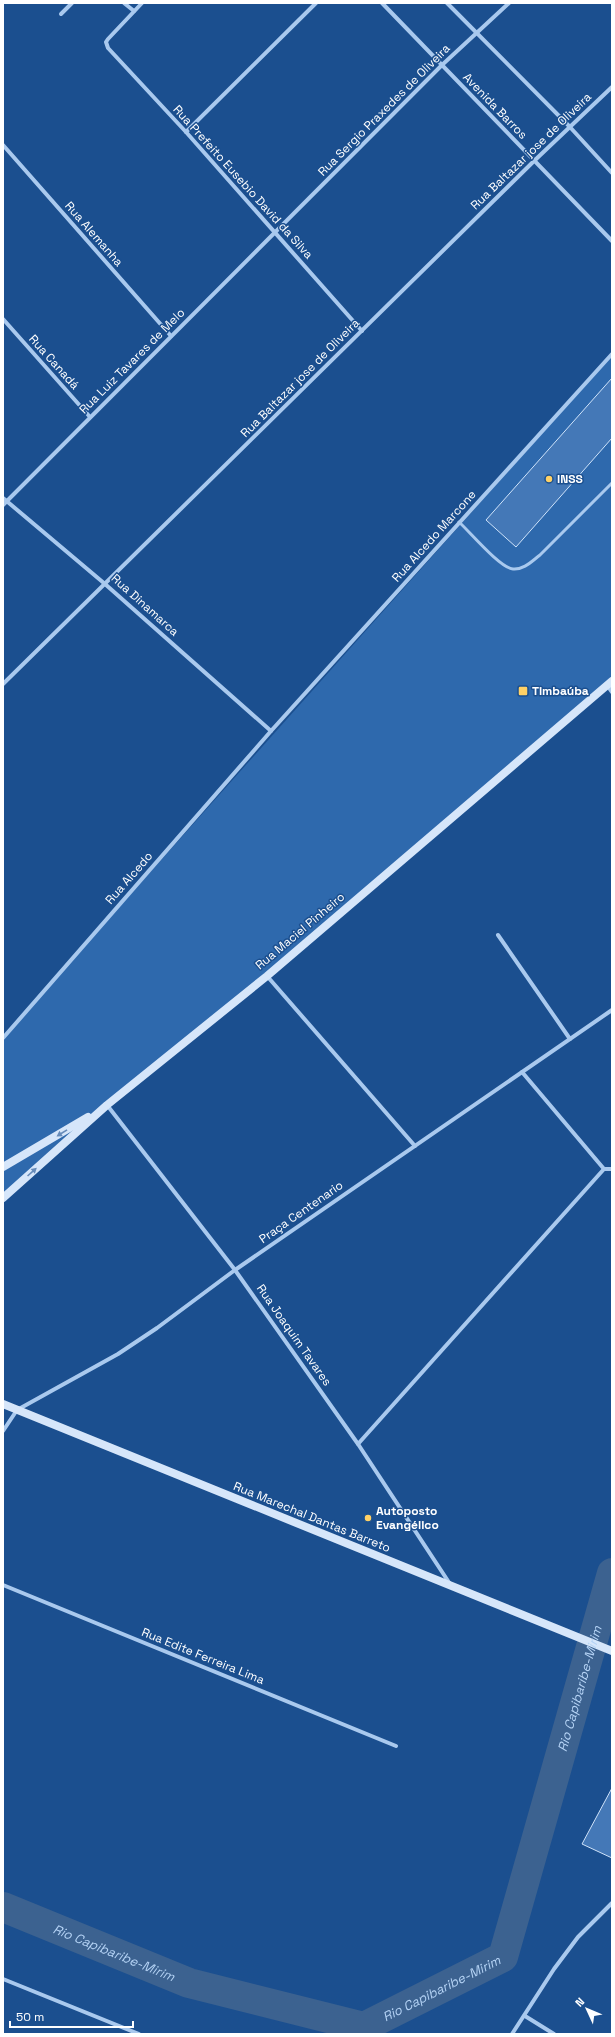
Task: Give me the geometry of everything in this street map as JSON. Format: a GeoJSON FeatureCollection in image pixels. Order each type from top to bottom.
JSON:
{"type":"FeatureCollection","features":[{"type":"Feature","properties":{"kind":"street"},"geometry":{"type":"LineString","coordinates":[[61,14],[72,3]]}},
{"type":"Feature","properties":{"kind":"street"},"geometry":{"type":"LineString","coordinates":[[124,3],[134,11],[142,3]]}},
{"type":"Feature","properties":{"kind":"street"},"geometry":{"type":"LineString","coordinates":[[186,132],[316,3]]}},
{"type":"Feature","properties":{"kind":"street","name":"Avenida Barros"},"geometry":{"type":"LineString","coordinates":[[382,3],[612,240]]}},
{"type":"Feature","properties":{"kind":"street"},"geometry":{"type":"LineString","coordinates":[[447,3],[569,126],[612,173]]}},
{"type":"Feature","properties":{"kind":"street","name":"Rua Sergio Praxedes de Oliveira"},"geometry":{"type":"LineString","coordinates":[[275,232],[442,65],[478,34],[509,3]]}},
{"type":"Feature","properties":{"kind":"street","name":"Rua Prefeito Eusebio David da Silva"},"geometry":{"type":"LineString","coordinates":[[134,11],[108,39],[106,42],[108,48],[186,132],[362,331]]}},
{"type":"Feature","properties":{"kind":"street","name":"Rua Baltazar jose de Oliveira"},"geometry":{"type":"LineString","coordinates":[[3,684],[569,126],[612,87]]}},
{"type":"Feature","properties":{"kind":"street","name":"Rua Alemanha"},"geometry":{"type":"LineString","coordinates":[[3,146],[171,336]]}},
{"type":"Feature","properties":{"kind":"street","name":"Rua Luiz Tavares de Melo"},"geometry":{"type":"LineString","coordinates":[[3,505],[5,499],[90,417],[275,232]]}},
{"type":"Feature","properties":{"kind":"street","name":"Rua Canadá"},"geometry":{"type":"LineString","coordinates":[[3,319],[90,417]]}},
{"type":"Feature","properties":{"kind":"street","name":"Rua Alcedo Marcone"},"geometry":{"type":"LineString","coordinates":[[271,731],[612,354]]}},
{"type":"Feature","properties":{"kind":"street","name":"Rua Dinamarca"},"geometry":{"type":"LineString","coordinates":[[5,499],[105,584],[271,731]]}},
{"type":"Feature","properties":{"kind":"street","name":"Rua Maciel Pinheiro"},"geometry":{"type":"LineString","coordinates":[[3,1198],[108,1105],[267,976],[610,686]]}},
{"type":"Feature","properties":{"kind":"street","name":"Rua Alcedo"},"geometry":{"type":"LineString","coordinates":[[3,1038],[271,731]]}},
{"type":"Feature","properties":{"kind":"street"},"geometry":{"type":"LineString","coordinates":[[498,935],[570,1039]]}},
{"type":"Feature","properties":{"kind":"street"},"geometry":{"type":"LineString","coordinates":[[267,976],[415,1146]]}},
{"type":"Feature","properties":{"kind":"street","name":"Praça Centenario"},"geometry":{"type":"LineString","coordinates":[[3,1431],[17,1410],[118,1354],[235,1270],[612,1010]]}},
{"type":"Feature","properties":{"kind":"street"},"geometry":{"type":"LineString","coordinates":[[522,1072],[604,1168],[612,1169]]}},
{"type":"Feature","properties":{"kind":"street"},"geometry":{"type":"LineString","coordinates":[[3,1167],[108,1105]]}},
{"type":"Feature","properties":{"kind":"street","name":"Rua Joaquim Tavares"},"geometry":{"type":"LineString","coordinates":[[108,1105],[235,1270],[358,1444],[452,1586]]}},
{"type":"Feature","properties":{"kind":"street"},"geometry":{"type":"LineString","coordinates":[[358,1444],[604,1168]]}},
{"type":"Feature","properties":{"kind":"street","name":"Rua Marechal Dantas Barreto"},"geometry":{"type":"LineString","coordinates":[[3,1404],[612,1651]]}},
{"type":"Feature","properties":{"kind":"street","name":"Rua Edite Ferreira Lima"},"geometry":{"type":"LineString","coordinates":[[3,1584],[396,1746]]}},
{"type":"Feature","properties":{"kind":"street"},"geometry":{"type":"LineString","coordinates":[[512,2034],[554,1969],[578,1937],[612,1903]]}},
{"type":"Feature","properties":{"kind":"street"},"geometry":{"type":"LineString","coordinates":[[3,1979],[129,2032],[139,2034]]}},
{"type":"Feature","properties":{"kind":"street"},"geometry":{"type":"LineString","coordinates":[[524,2016],[554,2034]]}},
{"type":"Feature","properties":{"kind":"lane"},"geometry":{"type":"LineString","coordinates":[[460,522],[506,567],[518,569],[527,566],[540,555],[612,484]]}},
{"type":"Feature","properties":{"kind":"shaded area"},"geometry":{"type":"Polygon","coordinates":[[[612,355],[612,681],[3,1198],[3,1037],[612,355]]]}},
{"type":"Feature","properties":{"kind":"building","name":"INSS"},"geometry":{"type":"Polygon","coordinates":[[[612,378],[612,438],[516,547],[486,520],[612,378]]]}},
{"type":"Feature","properties":{"kind":"building"},"geometry":{"type":"Polygon","coordinates":[[[612,1788],[612,1858],[582,1844],[612,1788]]]}},
{"type":"Feature","properties":{"kind":"waterway","name":"Rio Capibaribe-Mirim"},"geometry":{"type":"LineString","coordinates":[[3,1907],[189,1983],[364,2027],[503,1957],[612,1573]]}},
{"type":"Feature","properties":{"kind":"place","name":"INSS"},"geometry":{"type":"Point","coordinates":[549,479]}},
{"type":"Feature","properties":{"kind":"place","name":"Timbaúba"},"geometry":{"type":"Point","coordinates":[523,691]}},
{"type":"Feature","properties":{"kind":"place","name":"Autoposto Evangélico"},"geometry":{"type":"Point","coordinates":[368,1518]}}]}
